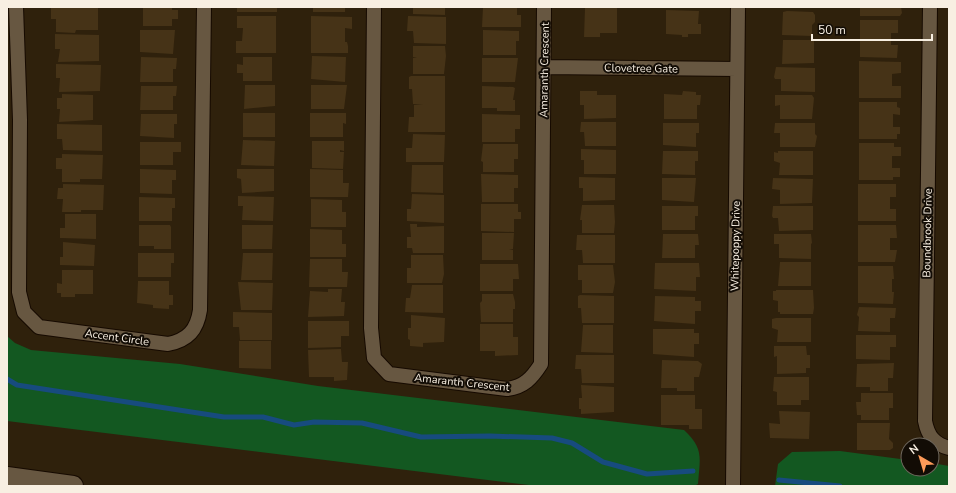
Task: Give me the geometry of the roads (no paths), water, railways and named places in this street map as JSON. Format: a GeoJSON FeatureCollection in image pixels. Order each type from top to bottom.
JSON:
{"type":"FeatureCollection","features":[{"type":"Feature","properties":{"kind":"main road"},"geometry":{"type":"LineString","coordinates":[[7,477],[73,486]]}},
{"type":"Feature","properties":{"kind":"street","name":"Accent Circle"},"geometry":{"type":"LineString","coordinates":[[16,7],[20,120],[19,292],[24,312],[39,326],[168,344],[178,342],[191,334],[197,323],[200,310],[204,7]]}},
{"type":"Feature","properties":{"kind":"street","name":"Amaranth Crescent"},"geometry":{"type":"LineString","coordinates":[[374,7],[371,343],[374,358],[389,374],[507,390],[518,388],[525,383],[534,376],[541,364],[544,7]]}},
{"type":"Feature","properties":{"kind":"street","name":"Whitepoppy Drive"},"geometry":{"type":"LineString","coordinates":[[733,486],[738,7]]}},
{"type":"Feature","properties":{"kind":"street","name":"Boundbrook Drive"},"geometry":{"type":"LineString","coordinates":[[930,7],[925,421],[930,436],[937,443],[949,448]]}},
{"type":"Feature","properties":{"kind":"street","name":"Clovetree Gate"},"geometry":{"type":"LineString","coordinates":[[544,67],[737,70]]}},
{"type":"Feature","properties":{"kind":"waterway"},"geometry":{"type":"LineString","coordinates":[[7,379],[17,385],[224,417],[263,417],[294,425],[314,422],[362,423],[421,437],[490,436],[552,438],[572,443],[603,462],[647,474],[693,471]]}},
{"type":"Feature","properties":{"kind":"waterway"},"geometry":{"type":"LineString","coordinates":[[779,480],[840,486]]}}]}
